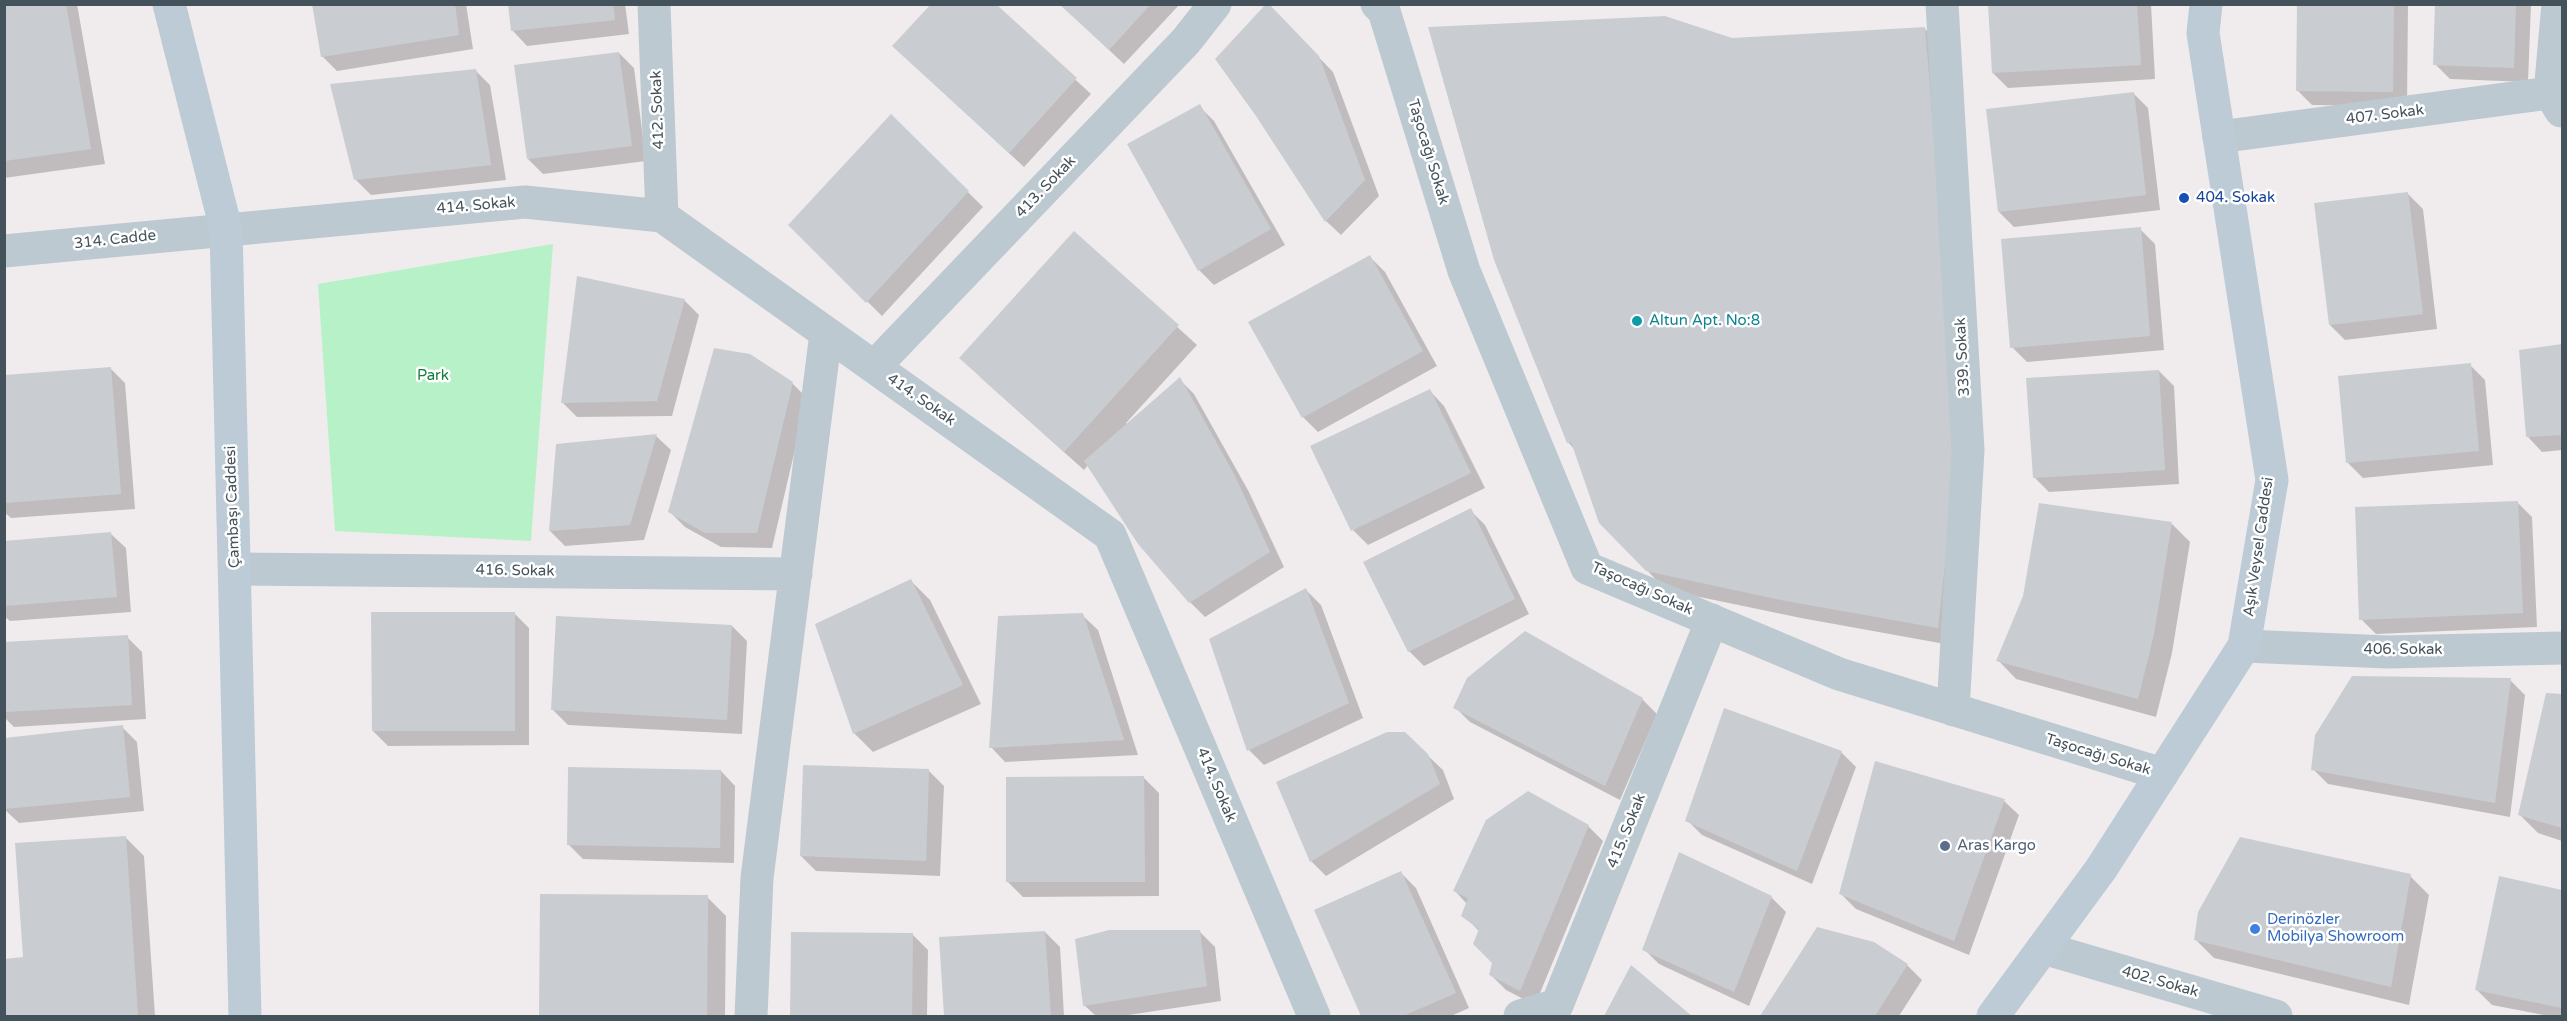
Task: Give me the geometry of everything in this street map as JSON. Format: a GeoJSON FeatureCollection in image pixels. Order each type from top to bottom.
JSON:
{"type":"FeatureCollection","features":[{"type":"Feature","properties":{"kind":"street","name":"Çambaşı Caddesi"},"geometry":{"type":"LineString","coordinates":[[170,4],[226,229],[245,1017]]}},
{"type":"Feature","properties":{"kind":"street","name":"412. Sokak"},"geometry":{"type":"LineString","coordinates":[[654,4],[662,216]]}},
{"type":"Feature","properties":{"kind":"street","name":"413. Sokak"},"geometry":{"type":"LineString","coordinates":[[874,367],[1186,40],[1215,4]]}},
{"type":"Feature","properties":{"kind":"street","name":"Taşocağı Sokak"},"geometry":{"type":"LineString","coordinates":[[1377,4],[1384,11],[1464,271],[1587,568],[1839,674],[2162,774]]}},
{"type":"Feature","properties":{"kind":"street","name":"339. Sokak"},"geometry":{"type":"LineString","coordinates":[[1942,4],[1968,450],[1953,710]]}},
{"type":"Feature","properties":{"kind":"street","name":"Aşık Veysel Caddesi"},"geometry":{"type":"LineString","coordinates":[[1993,1017],[2101,869],[2244,646],[2272,480],[2203,33],[2206,4]]}},
{"type":"Feature","properties":{"kind":"street"},"geometry":{"type":"LineString","coordinates":[[2556,103],[2558,4]]}},
{"type":"Feature","properties":{"kind":"street","name":"407. Sokak"},"geometry":{"type":"LineString","coordinates":[[2220,137],[2556,103]]}},
{"type":"Feature","properties":{"kind":"street","name":"414. Sokak"},"geometry":{"type":"LineString","coordinates":[[226,229],[525,202],[662,216],[1110,535],[1314,1017]]}},
{"type":"Feature","properties":{"kind":"street","name":"314. Cadde"},"geometry":{"type":"LineString","coordinates":[[4,252],[226,229]]}},
{"type":"Feature","properties":{"kind":"street"},"geometry":{"type":"LineString","coordinates":[[751,1017],[757,878],[826,333]]}},
{"type":"Feature","properties":{"kind":"street","name":"416. Sokak"},"geometry":{"type":"LineString","coordinates":[[235,569],[796,574]]}},
{"type":"Feature","properties":{"kind":"street","name":"415. Sokak"},"geometry":{"type":"LineString","coordinates":[[1520,1017],[1557,1005],[1712,620]]}},
{"type":"Feature","properties":{"kind":"street","name":"406. Sokak"},"geometry":{"type":"LineString","coordinates":[[2244,646],[2388,652],[2562,648]]}},
{"type":"Feature","properties":{"kind":"street","name":"402. Sokak"},"geometry":{"type":"LineString","coordinates":[[2043,948],[2276,1017]]}},
{"type":"Feature","properties":{"kind":"green space","name":"Park"},"geometry":{"type":"Polygon","coordinates":[[[553,244],[531,541],[335,531],[318,284],[553,244]]]}},
{"type":"Feature","properties":{"kind":"building"},"geometry":{"type":"Polygon","coordinates":[[[4,4],[66,4],[91,149],[4,161],[4,4]]]}},
{"type":"Feature","properties":{"kind":"building"},"geometry":{"type":"Polygon","coordinates":[[[312,4],[455,4],[459,35],[321,57],[312,4]]]}},
{"type":"Feature","properties":{"kind":"building"},"geometry":{"type":"Polygon","coordinates":[[[508,4],[613,4],[615,20],[511,31],[508,4]]]}},
{"type":"Feature","properties":{"kind":"building"},"geometry":{"type":"Polygon","coordinates":[[[931,4],[996,4],[1077,78],[1009,153],[892,46],[931,4]]]}},
{"type":"Feature","properties":{"kind":"building"},"geometry":{"type":"Polygon","coordinates":[[[1059,4],[1151,4],[1109,50],[1059,4]]]}},
{"type":"Feature","properties":{"kind":"building"},"geometry":{"type":"Polygon","coordinates":[[[1266,4],[1269,4],[1319,56],[1365,180],[1325,222],[1256,116],[1215,59],[1266,4]]]}},
{"type":"Feature","properties":{"kind":"building"},"geometry":{"type":"Polygon","coordinates":[[[1988,4],[2137,4],[2141,65],[1992,73],[1988,4]]]}},
{"type":"Feature","properties":{"kind":"building"},"geometry":{"type":"Polygon","coordinates":[[[2297,4],[2394,4],[2393,92],[2296,91],[2297,4]]]}},
{"type":"Feature","properties":{"kind":"building"},"geometry":{"type":"Polygon","coordinates":[[[2435,4],[2516,4],[2514,68],[2433,65],[2435,4]]]}},
{"type":"Feature","properties":{"kind":"building"},"geometry":{"type":"Polygon","coordinates":[[[1665,16],[1732,38],[1925,27],[1942,244],[1955,471],[1938,628],[1781,600],[1646,571],[1599,523],[1571,442],[1567,443],[1494,260],[1428,27],[1665,16]]]}},
{"type":"Feature","properties":{"kind":"building"},"geometry":{"type":"Polygon","coordinates":[[[619,52],[632,146],[527,159],[514,65],[619,52]]]}},
{"type":"Feature","properties":{"kind":"building"},"geometry":{"type":"Polygon","coordinates":[[[476,69],[491,165],[354,180],[330,84],[476,69]]]}},
{"type":"Feature","properties":{"kind":"building"},"geometry":{"type":"Polygon","coordinates":[[[2134,92],[2146,195],[1998,212],[1986,109],[2134,92]]]}},
{"type":"Feature","properties":{"kind":"building"},"geometry":{"type":"Polygon","coordinates":[[[1200,104],[1271,229],[1198,271],[1127,144],[1200,104]]]}},
{"type":"Feature","properties":{"kind":"building"},"geometry":{"type":"Polygon","coordinates":[[[891,114],[969,191],[866,303],[788,225],[891,114]]]}},
{"type":"Feature","properties":{"kind":"building"},"geometry":{"type":"Polygon","coordinates":[[[2408,192],[2423,314],[2329,325],[2314,203],[2408,192]]]}},
{"type":"Feature","properties":{"kind":"building"},"geometry":{"type":"Polygon","coordinates":[[[2141,227],[2150,336],[2010,348],[2001,239],[2141,227]]]}},
{"type":"Feature","properties":{"kind":"building"},"geometry":{"type":"Polygon","coordinates":[[[1074,231],[1179,325],[1064,452],[959,358],[1074,231]]]}},
{"type":"Feature","properties":{"kind":"building"},"geometry":{"type":"Polygon","coordinates":[[[1370,255],[1423,351],[1302,418],[1248,322],[1370,255]]]}},
{"type":"Feature","properties":{"kind":"building"},"geometry":{"type":"Polygon","coordinates":[[[577,276],[685,299],[657,401],[561,403],[577,276]]]}},
{"type":"Feature","properties":{"kind":"building"},"geometry":{"type":"Polygon","coordinates":[[[2562,344],[2562,435],[2526,437],[2519,350],[2562,344]]]}},
{"type":"Feature","properties":{"kind":"building"},"geometry":{"type":"Polygon","coordinates":[[[714,348],[750,354],[793,382],[757,533],[705,533],[668,512],[714,348]]]}},
{"type":"Feature","properties":{"kind":"building"},"geometry":{"type":"Polygon","coordinates":[[[2471,363],[2479,451],[2346,463],[2338,376],[2471,363]]]}},
{"type":"Feature","properties":{"kind":"building"},"geometry":{"type":"Polygon","coordinates":[[[111,367],[121,494],[4,503],[4,375],[111,367]]]}},
{"type":"Feature","properties":{"kind":"building"},"geometry":{"type":"Polygon","coordinates":[[[2159,370],[2165,470],[2033,478],[2026,378],[2159,370]]]}},
{"type":"Feature","properties":{"kind":"building"},"geometry":{"type":"Polygon","coordinates":[[[1180,377],[1235,476],[1270,552],[1189,603],[1138,544],[1084,461],[1180,377]]]}},
{"type":"Feature","properties":{"kind":"building"},"geometry":{"type":"Polygon","coordinates":[[[1430,389],[1471,473],[1351,531],[1310,446],[1430,389]]]}},
{"type":"Feature","properties":{"kind":"building"},"geometry":{"type":"Polygon","coordinates":[[[657,434],[630,525],[549,531],[556,444],[657,434]]]}},
{"type":"Feature","properties":{"kind":"building"},"geometry":{"type":"Polygon","coordinates":[[[2518,501],[2523,613],[2359,620],[2355,507],[2518,501]]]}},
{"type":"Feature","properties":{"kind":"building"},"geometry":{"type":"Polygon","coordinates":[[[2039,503],[2172,522],[2154,634],[2138,699],[1996,661],[2023,596],[2039,503]]]}},
{"type":"Feature","properties":{"kind":"building"},"geometry":{"type":"Polygon","coordinates":[[[1471,508],[1515,599],[1408,652],[1363,562],[1471,508]]]}},
{"type":"Feature","properties":{"kind":"building"},"geometry":{"type":"Polygon","coordinates":[[[111,532],[117,597],[4,606],[4,541],[111,532]]]}},
{"type":"Feature","properties":{"kind":"building"},"geometry":{"type":"Polygon","coordinates":[[[911,579],[963,685],[853,734],[815,624],[911,579]]]}},
{"type":"Feature","properties":{"kind":"building"},"geometry":{"type":"Polygon","coordinates":[[[1306,588],[1349,703],[1247,751],[1209,639],[1306,588]]]}},
{"type":"Feature","properties":{"kind":"building"},"geometry":{"type":"Polygon","coordinates":[[[371,612],[515,612],[515,731],[372,731],[371,612]]]}},
{"type":"Feature","properties":{"kind":"building"},"geometry":{"type":"Polygon","coordinates":[[[1083,613],[1124,740],[989,748],[998,616],[1083,613]]]}},
{"type":"Feature","properties":{"kind":"building"},"geometry":{"type":"Polygon","coordinates":[[[556,616],[732,625],[727,720],[551,710],[556,616]]]}},
{"type":"Feature","properties":{"kind":"building"},"geometry":{"type":"Polygon","coordinates":[[[1525,631],[1643,698],[1605,786],[1453,708],[1467,678],[1525,631]]]}},
{"type":"Feature","properties":{"kind":"building"},"geometry":{"type":"Polygon","coordinates":[[[128,635],[132,705],[4,712],[4,642],[128,635]]]}},
{"type":"Feature","properties":{"kind":"building"},"geometry":{"type":"Polygon","coordinates":[[[2352,676],[2511,678],[2495,803],[2311,770],[2315,735],[2352,676]]]}},
{"type":"Feature","properties":{"kind":"building"},"geometry":{"type":"Polygon","coordinates":[[[2546,693],[2562,694],[2562,828],[2518,815],[2546,693]]]}},
{"type":"Feature","properties":{"kind":"building"},"geometry":{"type":"Polygon","coordinates":[[[1724,708],[1842,751],[1797,871],[1685,821],[1724,708]]]}},
{"type":"Feature","properties":{"kind":"building"},"geometry":{"type":"Polygon","coordinates":[[[123,725],[130,797],[4,809],[4,738],[123,725]]]}},
{"type":"Feature","properties":{"kind":"building"},"geometry":{"type":"Polygon","coordinates":[[[1387,732],[1405,732],[1428,754],[1440,784],[1310,862],[1276,782],[1387,732]]]}},
{"type":"Feature","properties":{"kind":"building"},"geometry":{"type":"Polygon","coordinates":[[[1875,761],[2005,799],[1954,941],[1839,894],[1875,761]]]}},
{"type":"Feature","properties":{"kind":"building"},"geometry":{"type":"Polygon","coordinates":[[[803,765],[929,769],[926,861],[800,856],[803,765]]]}},
{"type":"Feature","properties":{"kind":"building"},"geometry":{"type":"Polygon","coordinates":[[[568,767],[721,770],[720,848],[567,845],[568,767]]]}},
{"type":"Feature","properties":{"kind":"building"},"geometry":{"type":"Polygon","coordinates":[[[1144,776],[1145,882],[1006,882],[1006,777],[1144,776]]]}},
{"type":"Feature","properties":{"kind":"building"},"geometry":{"type":"Polygon","coordinates":[[[1528,791],[1589,825],[1520,991],[1489,975],[1492,963],[1473,944],[1479,929],[1461,916],[1468,898],[1453,891],[1486,820],[1528,791]]]}},
{"type":"Feature","properties":{"kind":"building"},"geometry":{"type":"Polygon","coordinates":[[[126,836],[138,1016],[4,1016],[4,959],[23,957],[15,843],[126,836]]]}},
{"type":"Feature","properties":{"kind":"building"},"geometry":{"type":"Polygon","coordinates":[[[2240,837],[2411,874],[2391,987],[2194,940],[2198,912],[2240,837]]]}},
{"type":"Feature","properties":{"kind":"building"},"geometry":{"type":"Polygon","coordinates":[[[1679,852],[1772,896],[1734,992],[1642,950],[1679,852]]]}},
{"type":"Feature","properties":{"kind":"building"},"geometry":{"type":"Polygon","coordinates":[[[1401,871],[1456,993],[1403,1016],[1361,1016],[1314,910],[1401,871]]]}},
{"type":"Feature","properties":{"kind":"building"},"geometry":{"type":"Polygon","coordinates":[[[2499,876],[2562,890],[2562,1008],[2475,990],[2499,876]]]}},
{"type":"Feature","properties":{"kind":"building"},"geometry":{"type":"Polygon","coordinates":[[[540,894],[708,895],[707,1016],[539,1016],[540,894]]]}},
{"type":"Feature","properties":{"kind":"building"},"geometry":{"type":"Polygon","coordinates":[[[1817,927],[1874,942],[1908,964],[1875,1016],[1760,1016],[1817,927]]]}},
{"type":"Feature","properties":{"kind":"building"},"geometry":{"type":"Polygon","coordinates":[[[1109,930],[1200,930],[1207,986],[1083,1006],[1075,939],[1109,930]]]}},
{"type":"Feature","properties":{"kind":"building"},"geometry":{"type":"Polygon","coordinates":[[[1045,931],[1051,1016],[944,1016],[939,937],[1045,931]]]}},
{"type":"Feature","properties":{"kind":"building"},"geometry":{"type":"Polygon","coordinates":[[[791,932],[913,933],[912,1016],[790,1016],[791,932]]]}},
{"type":"Feature","properties":{"kind":"building"},"geometry":{"type":"Polygon","coordinates":[[[1631,965],[1692,1016],[1604,1016],[1631,965]]]}},
{"type":"Feature","properties":{"kind":"place","name":"404. Sokak"},"geometry":{"type":"Point","coordinates":[2184,198]}},
{"type":"Feature","properties":{"kind":"place","name":"Altun Apt. No:8"},"geometry":{"type":"Point","coordinates":[1637,321]}},
{"type":"Feature","properties":{"kind":"place","name":"Aras Kargo"},"geometry":{"type":"Point","coordinates":[1945,846]}},
{"type":"Feature","properties":{"kind":"place","name":"Derinözler Mobilya Showroom"},"geometry":{"type":"Point","coordinates":[2255,929]}}]}
